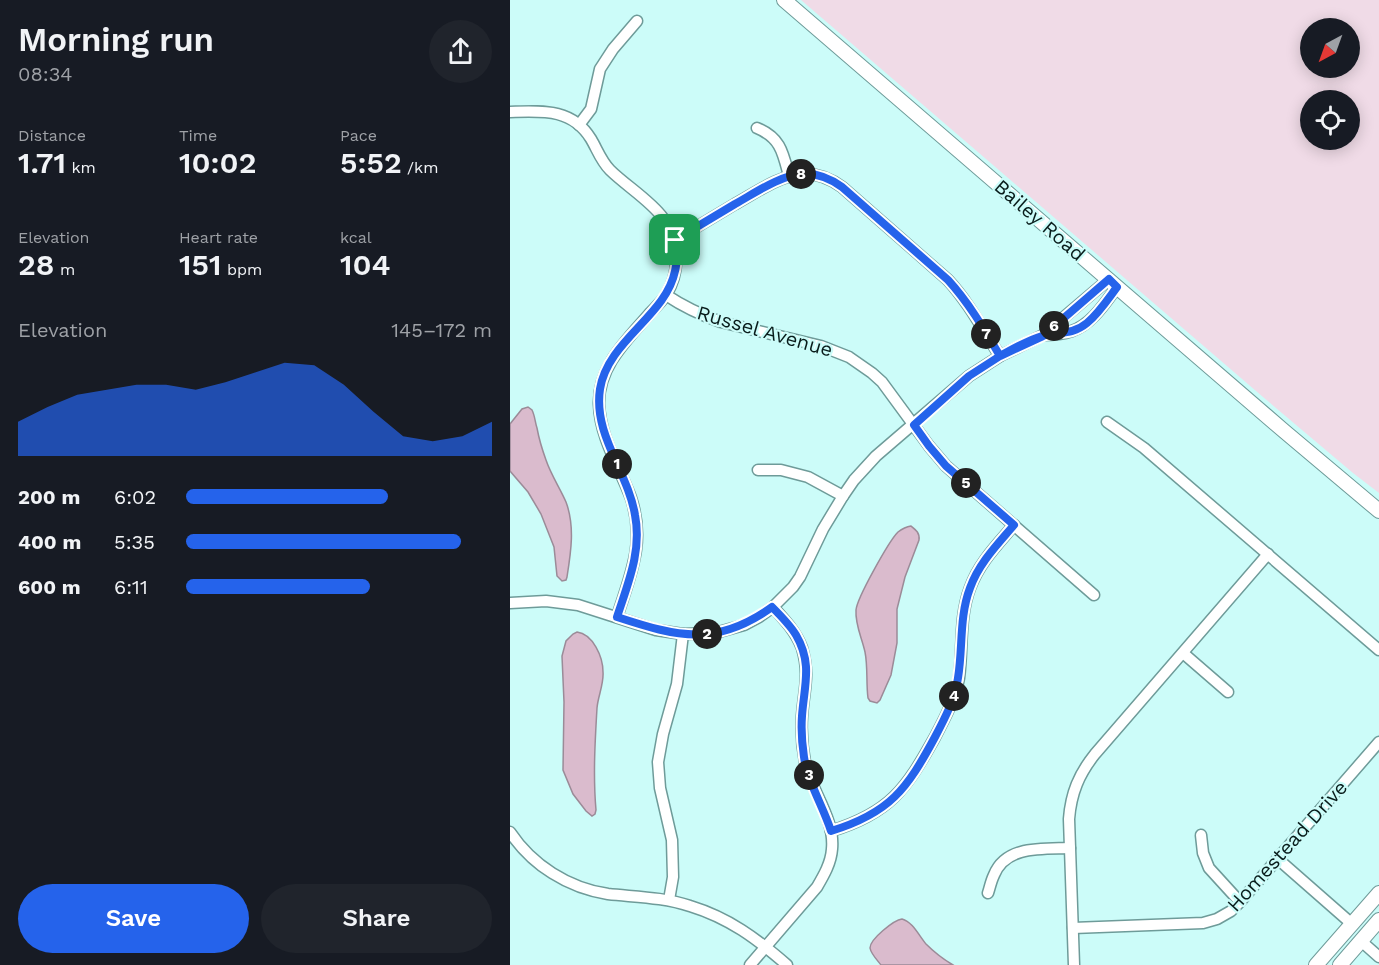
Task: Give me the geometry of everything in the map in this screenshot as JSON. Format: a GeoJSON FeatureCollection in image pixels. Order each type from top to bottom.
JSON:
{"type":"FeatureCollection","features":[{"type":"Feature","properties":{"kind":"main road","name":"Bailey Road"},"geometry":{"type":"LineString","coordinates":[[784,0],[1379,511]]}},
{"type":"Feature","properties":{"kind":"main road"},"geometry":{"type":"LineString","coordinates":[[1317,965],[1379,893]]}},
{"type":"Feature","properties":{"kind":"main road"},"geometry":{"type":"LineString","coordinates":[[1340,965],[1372,933]]}},
{"type":"Feature","properties":{"kind":"street"},"geometry":{"type":"LineString","coordinates":[[579,125],[591,109],[600,69],[637,21]]}},
{"type":"Feature","properties":{"kind":"street"},"geometry":{"type":"LineString","coordinates":[[510,112],[552,112],[579,125],[586,132],[608,168],[663,217],[675,240],[676,271],[666,295],[616,354],[603,377],[600,389],[599,403],[604,432],[631,498],[637,532],[637,551],[617,617]]}},
{"type":"Feature","properties":{"kind":"street"},"geometry":{"type":"LineString","coordinates":[[757,128],[777,142],[789,177]]}},
{"type":"Feature","properties":{"kind":"street"},"geometry":{"type":"LineString","coordinates":[[675,240],[767,186],[801,174],[823,176],[842,187],[948,280],[971,308],[1000,356]]}},
{"type":"Feature","properties":{"kind":"street"},"geometry":{"type":"LineString","coordinates":[[1043,336],[1075,330],[1087,323],[1113,283]]}},
{"type":"Feature","properties":{"kind":"street"},"geometry":{"type":"LineString","coordinates":[[510,603],[563,602],[656,630],[683,634],[715,633],[744,625],[772,607],[793,587],[843,496],[876,456],[969,376],[1000,356],[1043,336],[1113,283]]}},
{"type":"Feature","properties":{"kind":"street","name":"Russel Avenue"},"geometry":{"type":"LineString","coordinates":[[666,295],[693,312],[721,322],[821,346],[849,357],[872,373],[882,382],[946,466],[1094,595]]}},
{"type":"Feature","properties":{"kind":"street"},"geometry":{"type":"LineString","coordinates":[[1107,422],[1144,448],[1379,650]]}},
{"type":"Feature","properties":{"kind":"street"},"geometry":{"type":"LineString","coordinates":[[758,470],[781,470],[802,475],[820,482],[843,496]]}},
{"type":"Feature","properties":{"kind":"street"},"geometry":{"type":"LineString","coordinates":[[831,831],[876,812],[908,783],[916,771],[946,717],[956,690],[963,618],[969,589],[985,559],[1014,525]]}},
{"type":"Feature","properties":{"kind":"street"},"geometry":{"type":"LineString","coordinates":[[1074,965],[1069,819],[1070,805],[1079,777],[1095,754],[1268,554]]}},
{"type":"Feature","properties":{"kind":"street"},"geometry":{"type":"LineString","coordinates":[[750,965],[817,887],[825,874],[832,848],[831,831],[808,774],[802,740],[802,717],[807,683],[804,657],[796,634],[772,607]]}},
{"type":"Feature","properties":{"kind":"street"},"geometry":{"type":"LineString","coordinates":[[669,900],[673,878],[672,840],[660,788],[658,762],[677,684],[683,634]]}},
{"type":"Feature","properties":{"kind":"street"},"geometry":{"type":"LineString","coordinates":[[1183,652],[1228,692]]}},
{"type":"Feature","properties":{"kind":"street","name":"Homestead Drive"},"geometry":{"type":"LineString","coordinates":[[1073,928],[1203,923],[1217,919],[1231,911],[1279,860],[1379,742]]}},
{"type":"Feature","properties":{"kind":"street"},"geometry":{"type":"LineString","coordinates":[[510,832],[525,852],[537,863],[564,881],[592,891],[669,900],[722,917],[739,927],[787,965]]}},
{"type":"Feature","properties":{"kind":"street"},"geometry":{"type":"LineString","coordinates":[[1201,835],[1203,853],[1209,868],[1240,902]]}},
{"type":"Feature","properties":{"kind":"street"},"geometry":{"type":"LineString","coordinates":[[988,893],[994,873],[1008,857],[1032,849],[1070,848]]}},
{"type":"Feature","properties":{"kind":"street"},"geometry":{"type":"LineString","coordinates":[[1279,860],[1352,924]]}},
{"type":"Feature","properties":{"kind":"street"},"geometry":{"type":"LineString","coordinates":[[1372,933],[1379,957]]}},
{"type":"Feature","properties":{"kind":"shaded area"},"geometry":{"type":"Polygon","coordinates":[[[801,0],[1379,0],[1379,493],[801,0]]]}},
{"type":"Feature","properties":{"kind":"shaded area"},"geometry":{"type":"Polygon","coordinates":[[[528,407],[533,412],[546,460],[566,502],[571,520],[571,549],[567,577],[562,581],[557,576],[554,547],[541,514],[528,492],[510,471],[510,424],[522,409],[528,407]]]}},
{"type":"Feature","properties":{"kind":"shaded area"},"geometry":{"type":"Polygon","coordinates":[[[911,526],[916,530],[919,540],[905,577],[897,609],[897,643],[891,675],[877,703],[868,698],[866,658],[856,610],[867,582],[888,546],[898,532],[911,526]]]}},
{"type":"Feature","properties":{"kind":"shaded area"},"geometry":{"type":"Polygon","coordinates":[[[577,632],[588,637],[596,647],[603,666],[594,772],[596,810],[592,816],[573,794],[563,770],[562,656],[566,641],[577,632]]]}},
{"type":"Feature","properties":{"kind":"shaded area"},"geometry":{"type":"Polygon","coordinates":[[[902,919],[913,926],[932,950],[953,965],[881,965],[872,953],[871,944],[883,930],[902,919]]]}},
{"type":"Feature","properties":{"kind":"route"},"geometry":{"type":"LineString","coordinates":[[675,240],[676,271],[666,295],[616,354],[603,377],[600,389],[600,417],[631,498],[637,532],[637,551],[617,617],[669,633],[700,635],[744,625],[772,607],[796,634],[801,645],[807,670],[802,717],[805,760],[808,774],[831,831],[876,812],[908,783],[916,771],[946,717],[956,690],[963,618],[969,589],[985,559],[1014,525],[946,466],[914,425],[969,376],[1000,356],[1043,336],[1109,279],[1117,287],[1087,323],[1075,330],[1043,336],[1016,348],[1000,356],[971,308],[948,280],[842,187],[823,176],[801,174],[767,186],[675,240]]}}]}
